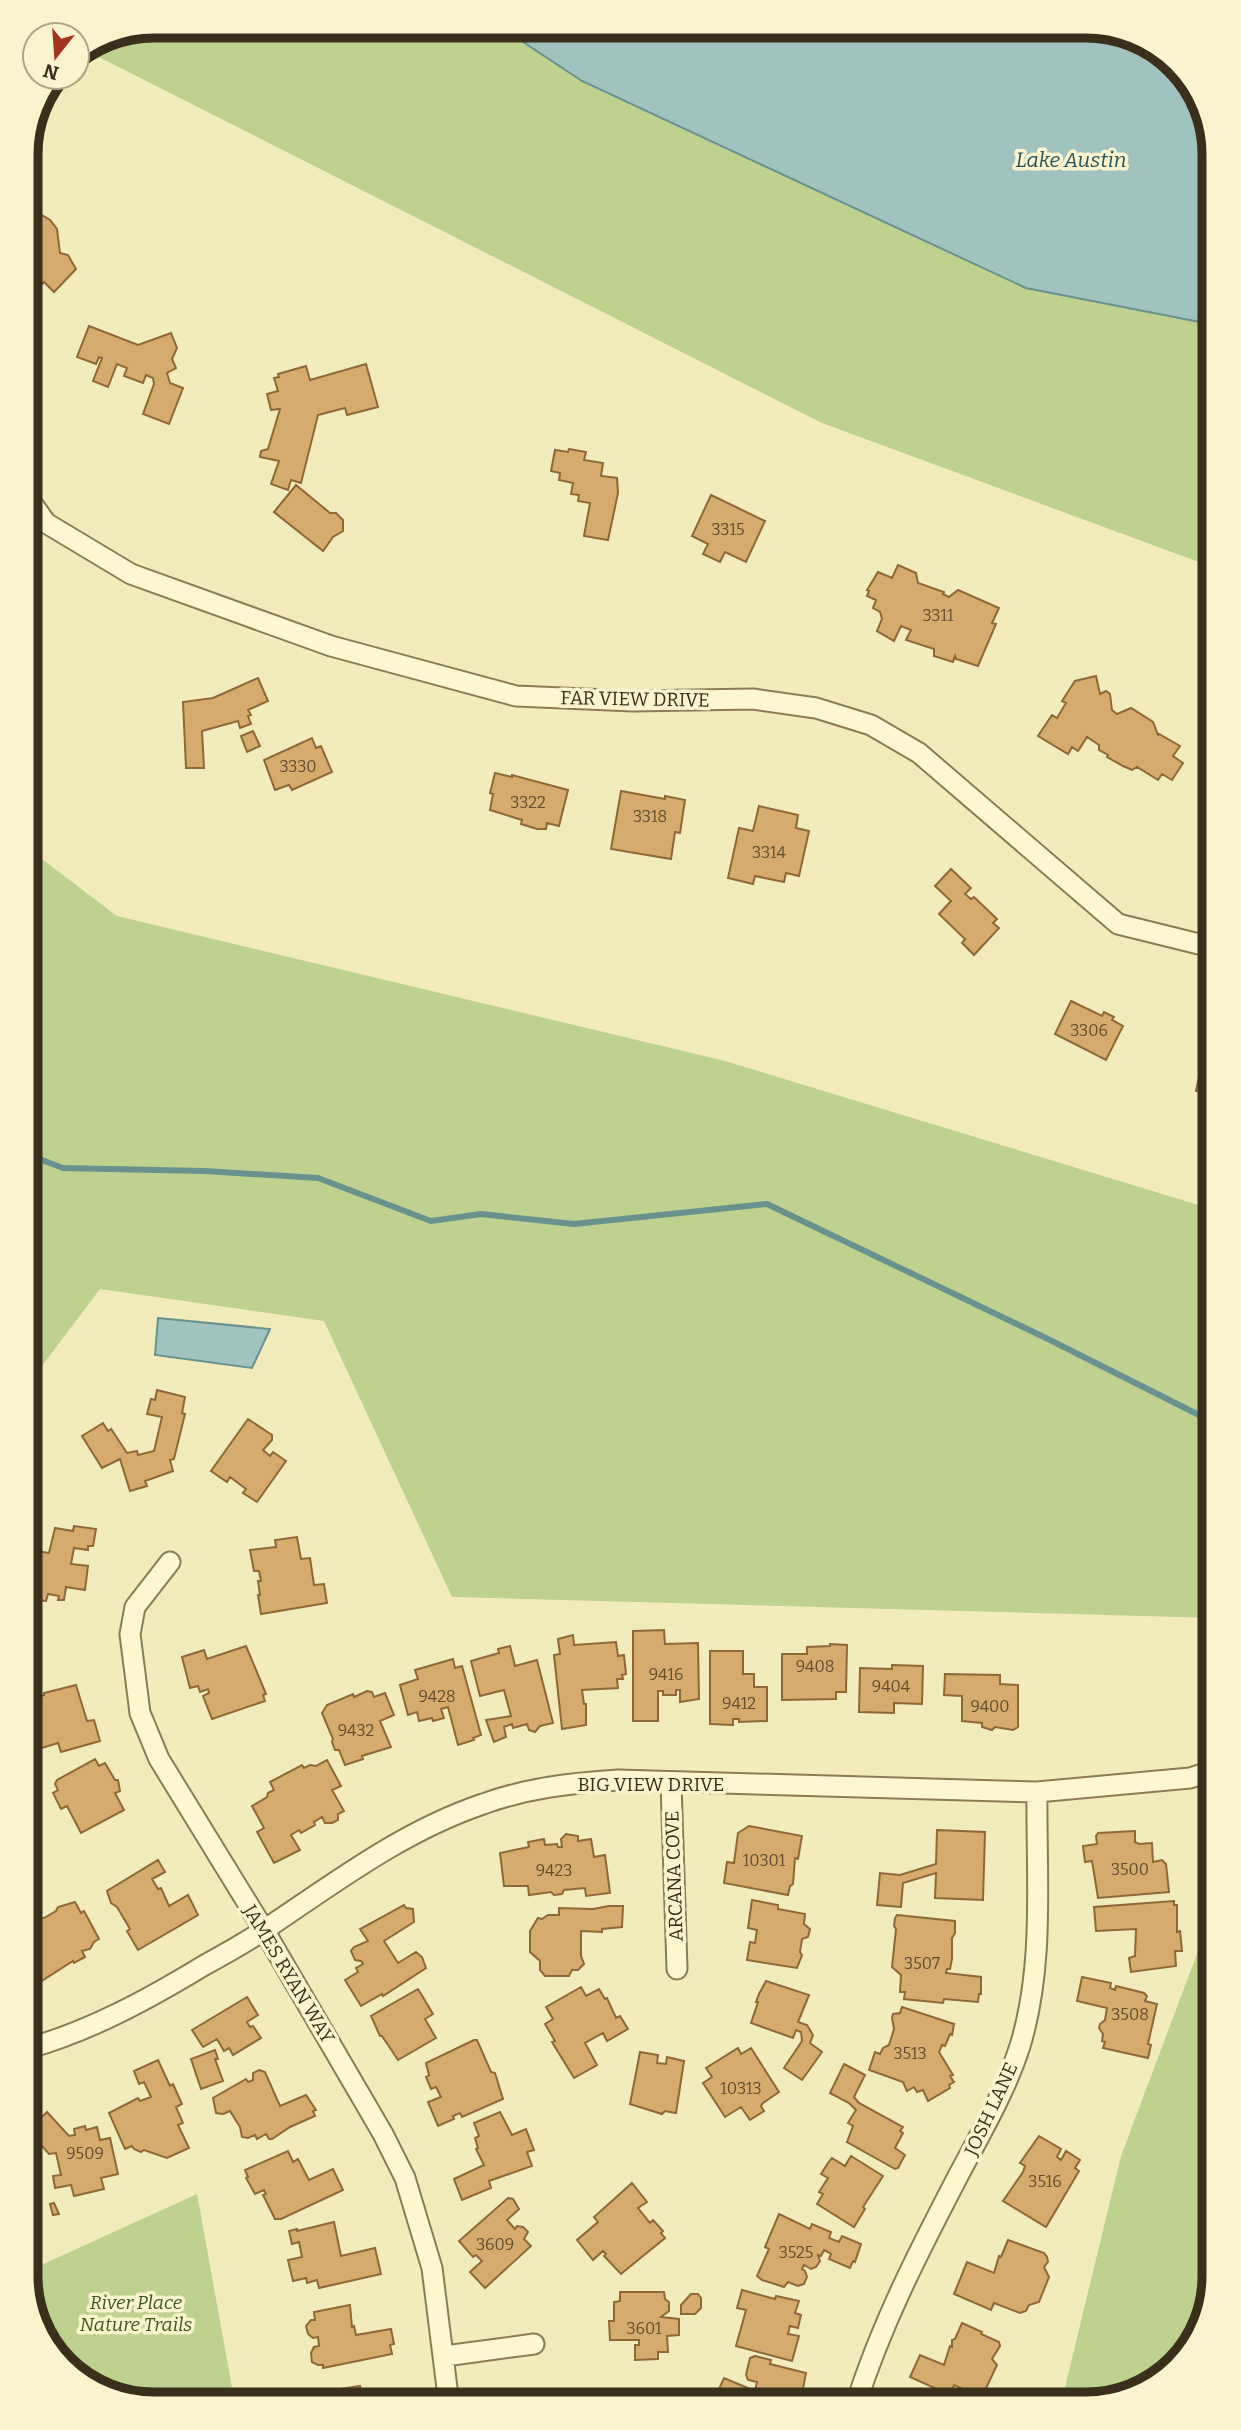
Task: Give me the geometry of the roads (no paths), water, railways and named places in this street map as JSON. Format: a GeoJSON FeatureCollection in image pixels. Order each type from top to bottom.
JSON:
{"type":"FeatureCollection","features":[{"type":"Feature","properties":{"kind":"street","name":"FAR VIEW DRIVE"},"geometry":{"type":"LineString","coordinates":[[39,513],[46,523],[131,574],[331,646],[516,696],[633,701],[753,699],[816,708],[871,725],[919,752],[1118,924],[1202,945]]}},
{"type":"Feature","properties":{"kind":"street","name":"JAMES RYAN WAY"},"geometry":{"type":"LineString","coordinates":[[170,1562],[135,1608],[130,1634],[140,1713],[159,1759],[264,1930],[383,2134],[405,2178],[432,2268],[448,2391]]}},
{"type":"Feature","properties":{"kind":"street","name":"BIG VIEW DRIVE"},"geometry":{"type":"LineString","coordinates":[[38,2045],[77,2033],[120,2014],[264,1930],[364,1862],[406,1838],[481,1804],[524,1791],[571,1783],[618,1780],[1037,1791],[1189,1778],[1202,1774]]}},
{"type":"Feature","properties":{"kind":"street","name":"ARCANA COVE"},"geometry":{"type":"LineString","coordinates":[[671,1783],[677,1969]]}},
{"type":"Feature","properties":{"kind":"street","name":"JOSH LANE"},"geometry":{"type":"LineString","coordinates":[[860,2392],[899,2292],[1003,2092],[1020,2046],[1037,1966],[1037,1791]]}},
{"type":"Feature","properties":{"kind":"street"},"geometry":{"type":"LineString","coordinates":[[445,2356],[534,2343]]}},
{"type":"Feature","properties":{"kind":"water","name":"Lake Austin"},"geometry":{"type":"Polygon","coordinates":[[[518,38],[1094,39],[1124,45],[1163,67],[1178,84],[1194,110],[1202,155],[1202,322],[1026,288],[582,81],[518,38]]]}},
{"type":"Feature","properties":{"kind":"water"},"geometry":{"type":"Polygon","coordinates":[[[158,1318],[270,1329],[252,1368],[155,1355],[158,1318]]]}},
{"type":"Feature","properties":{"kind":"waterway"},"geometry":{"type":"LineString","coordinates":[[39,1159],[63,1168],[205,1171],[318,1178],[431,1221],[481,1214],[574,1224],[767,1204],[1202,1416]]}},
{"type":"Feature","properties":{"kind":"park label","name":"River Place Nature Trails"},"geometry":{"type":"Point","coordinates":[136,2313]}}]}
